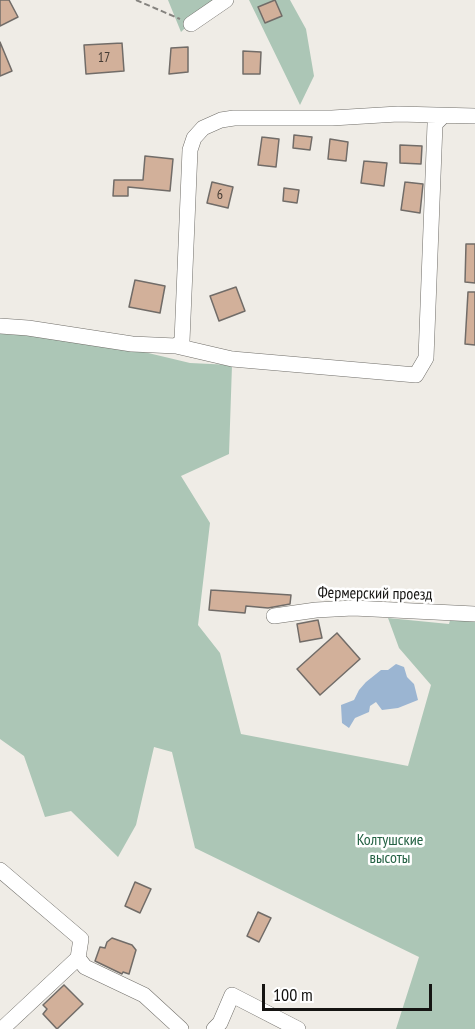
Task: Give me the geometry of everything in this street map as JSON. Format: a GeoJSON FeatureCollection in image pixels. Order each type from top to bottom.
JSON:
{"type":"FeatureCollection","features":[{"type":"Feature","properties":{"kind":"street"},"geometry":{"type":"LineString","coordinates":[[191,24],[226,0]]}},
{"type":"Feature","properties":{"kind":"street"},"geometry":{"type":"LineString","coordinates":[[176,345],[182,341],[190,150],[194,138],[203,128],[221,120],[234,118],[332,118],[398,114],[442,117],[475,116]]}},
{"type":"Feature","properties":{"kind":"street"},"geometry":{"type":"LineString","coordinates":[[0,326],[28,328],[132,344],[176,345],[231,359],[416,375],[426,358],[435,124],[442,117]]}},
{"type":"Feature","properties":{"kind":"street","name":"Фермерский проезд"},"geometry":{"type":"LineString","coordinates":[[274,616],[353,608],[475,614]]}},
{"type":"Feature","properties":{"kind":"street"},"geometry":{"type":"LineString","coordinates":[[0,870],[81,939],[78,958],[2,1029]]}},
{"type":"Feature","properties":{"kind":"street"},"geometry":{"type":"LineString","coordinates":[[78,958],[85,967],[144,995],[181,1029]]}},
{"type":"Feature","properties":{"kind":"street"},"geometry":{"type":"LineString","coordinates":[[214,1029],[220,1023],[232,995],[298,1029]]}},
{"type":"Feature","properties":{"kind":"path"},"geometry":{"type":"LineString","coordinates":[[136,0],[191,24]]}},
{"type":"Feature","properties":{"kind":"green space"},"geometry":{"type":"Polygon","coordinates":[[[168,0],[214,0],[181,32],[168,0]]]}},
{"type":"Feature","properties":{"kind":"green space"},"geometry":{"type":"Polygon","coordinates":[[[249,0],[290,0],[306,29],[314,76],[300,105],[249,0]]]}},
{"type":"Feature","properties":{"kind":"green space","name":"Колтушские высоты"},"geometry":{"type":"Polygon","coordinates":[[[0,334],[73,335],[190,363],[232,365],[229,454],[181,476],[210,523],[198,625],[220,653],[241,734],[408,766],[431,685],[399,648],[388,618],[449,624],[454,606],[475,606],[475,1029],[396,1029],[419,957],[195,848],[172,752],[154,747],[136,825],[118,857],[71,811],[45,817],[24,756],[0,739],[0,334]]]}},
{"type":"Feature","properties":{"kind":"water"},"geometry":{"type":"Polygon","coordinates":[[[396,664],[404,667],[407,677],[414,684],[418,700],[398,708],[382,710],[376,702],[370,706],[369,712],[355,718],[349,728],[342,723],[341,705],[354,700],[366,682],[381,670],[388,670],[396,664]]]}},
{"type":"Feature","properties":{"kind":"building"},"geometry":{"type":"Polygon","coordinates":[[[0,0],[9,0],[18,17],[0,26],[0,0]]]}},
{"type":"Feature","properties":{"kind":"building"},"geometry":{"type":"Polygon","coordinates":[[[275,0],[282,16],[265,23],[258,7],[275,0]]]}},
{"type":"Feature","properties":{"kind":"building"},"geometry":{"type":"Polygon","coordinates":[[[0,42],[12,71],[0,76],[0,42]]]}},
{"type":"Feature","properties":{"kind":"building"},"geometry":{"type":"Polygon","coordinates":[[[122,43],[124,71],[86,74],[84,45],[122,43]]]}},
{"type":"Feature","properties":{"kind":"building"},"geometry":{"type":"Polygon","coordinates":[[[188,47],[188,72],[169,74],[171,48],[188,47]]]}},
{"type":"Feature","properties":{"kind":"building"},"geometry":{"type":"Polygon","coordinates":[[[243,51],[261,52],[260,74],[243,74],[243,51]]]}},
{"type":"Feature","properties":{"kind":"building"},"geometry":{"type":"Polygon","coordinates":[[[294,135],[312,137],[310,150],[293,148],[294,135]]]}},
{"type":"Feature","properties":{"kind":"building"},"geometry":{"type":"Polygon","coordinates":[[[262,137],[279,139],[276,167],[258,165],[262,137]]]}},
{"type":"Feature","properties":{"kind":"building"},"geometry":{"type":"Polygon","coordinates":[[[330,139],[348,142],[346,161],[328,159],[330,139]]]}},
{"type":"Feature","properties":{"kind":"building"},"geometry":{"type":"Polygon","coordinates":[[[400,145],[422,146],[421,164],[400,163],[400,145]]]}},
{"type":"Feature","properties":{"kind":"building"},"geometry":{"type":"Polygon","coordinates":[[[145,156],[173,159],[170,191],[128,187],[128,196],[113,196],[114,180],[143,180],[145,156]]]}},
{"type":"Feature","properties":{"kind":"building"},"geometry":{"type":"Polygon","coordinates":[[[364,161],[387,163],[384,186],[361,183],[364,161]]]}},
{"type":"Feature","properties":{"kind":"building"},"geometry":{"type":"Polygon","coordinates":[[[212,182],[233,187],[228,208],[207,203],[212,182]]]}},
{"type":"Feature","properties":{"kind":"building"},"geometry":{"type":"Polygon","coordinates":[[[405,182],[423,184],[420,213],[401,210],[405,182]]]}},
{"type":"Feature","properties":{"kind":"building"},"geometry":{"type":"Polygon","coordinates":[[[284,188],[299,190],[297,203],[283,201],[284,188]]]}},
{"type":"Feature","properties":{"kind":"building"},"geometry":{"type":"Polygon","coordinates":[[[466,244],[475,244],[475,283],[465,282],[466,244]]]}},
{"type":"Feature","properties":{"kind":"building"},"geometry":{"type":"Polygon","coordinates":[[[135,280],[165,286],[160,313],[129,307],[135,280]]]}},
{"type":"Feature","properties":{"kind":"building"},"geometry":{"type":"Polygon","coordinates":[[[236,287],[245,311],[219,321],[210,296],[236,287]]]}},
{"type":"Feature","properties":{"kind":"building"},"geometry":{"type":"Polygon","coordinates":[[[468,292],[475,292],[475,345],[465,344],[468,292]]]}},
{"type":"Feature","properties":{"kind":"building"},"geometry":{"type":"Polygon","coordinates":[[[211,590],[291,595],[290,604],[268,608],[246,606],[245,613],[209,610],[211,590]]]}},
{"type":"Feature","properties":{"kind":"building"},"geometry":{"type":"Polygon","coordinates":[[[318,620],[322,638],[300,642],[297,624],[318,620]]]}},
{"type":"Feature","properties":{"kind":"building"},"geometry":{"type":"Polygon","coordinates":[[[337,633],[360,659],[320,695],[297,669],[337,633]]]}},
{"type":"Feature","properties":{"kind":"building"},"geometry":{"type":"Polygon","coordinates":[[[135,882],[151,889],[140,913],[125,906],[135,882]]]}},
{"type":"Feature","properties":{"kind":"building"},"geometry":{"type":"Polygon","coordinates":[[[258,912],[271,918],[259,942],[247,936],[258,912]]]}},
{"type":"Feature","properties":{"kind":"building"},"geometry":{"type":"Polygon","coordinates":[[[112,938],[132,945],[136,950],[129,974],[123,972],[122,974],[95,961],[100,947],[105,948],[107,942],[112,938]]]}},
{"type":"Feature","properties":{"kind":"building"},"geometry":{"type":"Polygon","coordinates":[[[64,985],[83,1004],[57,1029],[43,1014],[47,1009],[43,1005],[64,985]]]}}]}
